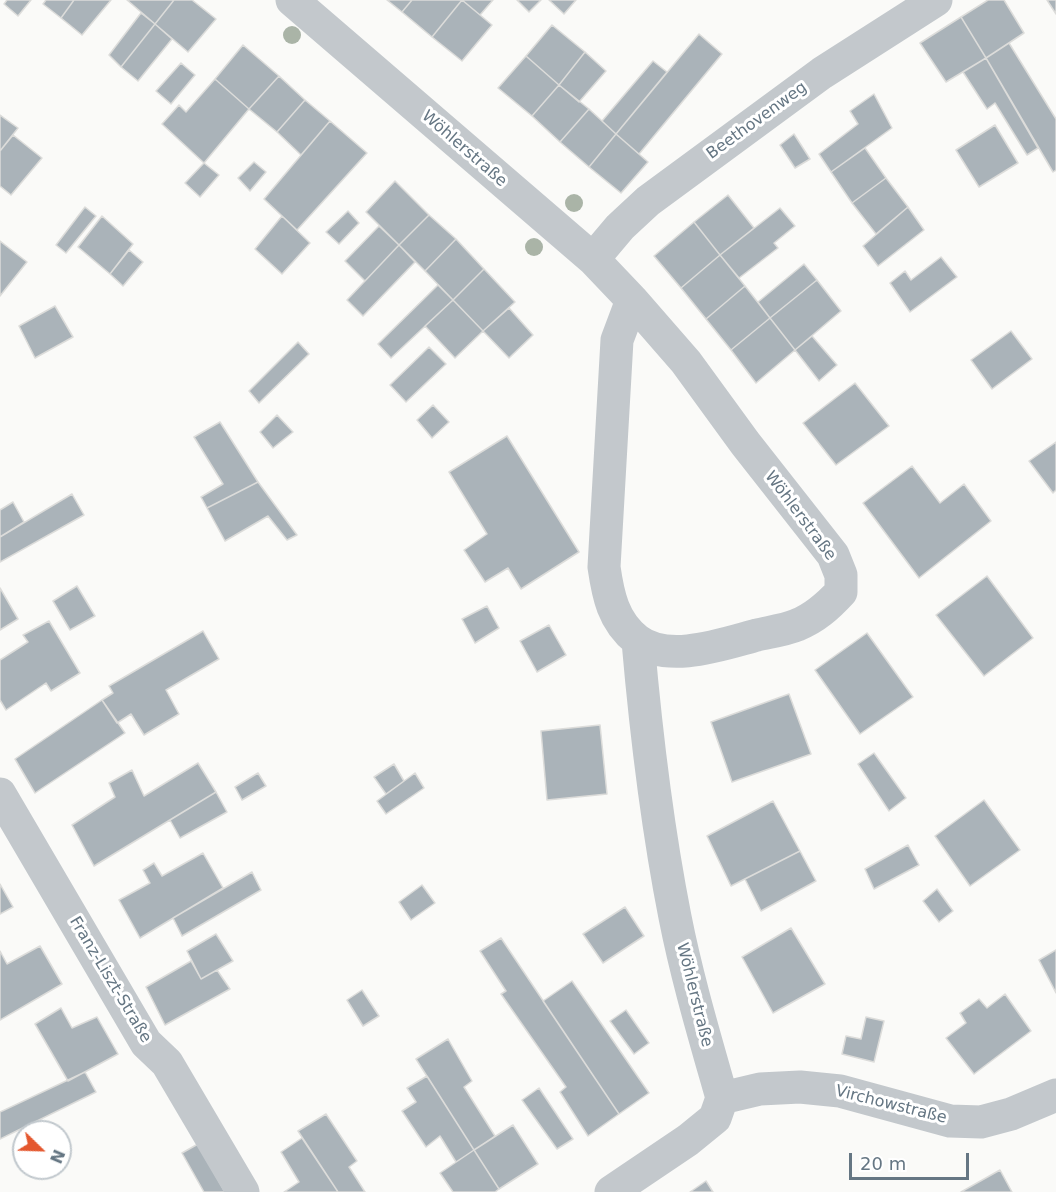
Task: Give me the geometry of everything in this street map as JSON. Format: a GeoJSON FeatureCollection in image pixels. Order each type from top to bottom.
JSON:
{"type":"FeatureCollection","features":[{"type":"Feature","properties":{"kind":"street","name":"Wöhlerstraße"},"geometry":{"type":"LineString","coordinates":[[292,0],[593,259],[633,300],[686,362],[745,443],[832,555],[841,575],[841,592],[824,610],[798,625],[710,648],[686,651],[661,650],[638,641],[662,845],[675,918],[722,1098]]}},
{"type":"Feature","properties":{"kind":"street","name":"Beethovenweg"},"geometry":{"type":"LineString","coordinates":[[593,259],[620,227],[648,201],[822,73],[936,0]]}},
{"type":"Feature","properties":{"kind":"street"},"geometry":{"type":"LineString","coordinates":[[633,300],[617,340],[604,567],[608,597],[620,622],[638,641]]}},
{"type":"Feature","properties":{"kind":"street","name":"Franz-Liszt-Straße"},"geometry":{"type":"LineString","coordinates":[[0,794],[146,1043],[167,1063],[243,1192]]}},
{"type":"Feature","properties":{"kind":"street","name":"Virchowstraße"},"geometry":{"type":"LineString","coordinates":[[722,1098],[760,1089],[800,1087],[840,1091],[950,1121],[981,1122],[1011,1114],[1056,1095]]}},
{"type":"Feature","properties":{"kind":"street"},"geometry":{"type":"LineString","coordinates":[[611,1192],[688,1140],[715,1118],[722,1098]]}},
{"type":"Feature","properties":{"kind":"building"},"geometry":{"type":"Polygon","coordinates":[[[7,0],[31,0],[18,16],[4,4],[7,0]]]}},
{"type":"Feature","properties":{"kind":"building"},"geometry":{"type":"Polygon","coordinates":[[[46,0],[74,0],[61,18],[43,4],[46,0]]]}},
{"type":"Feature","properties":{"kind":"building"},"geometry":{"type":"Polygon","coordinates":[[[74,0],[111,0],[82,35],[61,18],[74,0]]]}},
{"type":"Feature","properties":{"kind":"building"},"geometry":{"type":"Polygon","coordinates":[[[127,0],[174,0],[155,24],[127,0]]]}},
{"type":"Feature","properties":{"kind":"building"},"geometry":{"type":"Polygon","coordinates":[[[174,0],[192,0],[216,19],[188,52],[155,24],[174,0]]]}},
{"type":"Feature","properties":{"kind":"building"},"geometry":{"type":"Polygon","coordinates":[[[387,0],[412,0],[402,12],[387,0]]]}},
{"type":"Feature","properties":{"kind":"building"},"geometry":{"type":"Polygon","coordinates":[[[412,0],[462,0],[432,37],[402,12],[412,0]]]}},
{"type":"Feature","properties":{"kind":"building"},"geometry":{"type":"Polygon","coordinates":[[[462,0],[493,0],[480,15],[462,0]]]}},
{"type":"Feature","properties":{"kind":"building"},"geometry":{"type":"Polygon","coordinates":[[[462,0],[492,25],[462,61],[432,37],[462,0]]]}},
{"type":"Feature","properties":{"kind":"building"},"geometry":{"type":"Polygon","coordinates":[[[517,0],[541,0],[529,12],[517,0]]]}},
{"type":"Feature","properties":{"kind":"building"},"geometry":{"type":"Polygon","coordinates":[[[549,0],[576,0],[564,14],[549,0]]]}},
{"type":"Feature","properties":{"kind":"building"},"geometry":{"type":"Polygon","coordinates":[[[988,0],[1004,0],[1024,33],[986,58],[961,17],[988,0]]]}},
{"type":"Feature","properties":{"kind":"building"},"geometry":{"type":"Polygon","coordinates":[[[1047,0],[1056,0],[1056,14],[1047,0]]]}},
{"type":"Feature","properties":{"kind":"building"},"geometry":{"type":"Polygon","coordinates":[[[141,13],[155,24],[121,67],[109,55],[141,13]]]}},
{"type":"Feature","properties":{"kind":"building"},"geometry":{"type":"Polygon","coordinates":[[[961,17],[986,58],[946,82],[920,43],[961,17]]]}},
{"type":"Feature","properties":{"kind":"building"},"geometry":{"type":"Polygon","coordinates":[[[155,24],[172,39],[138,81],[121,67],[155,24]]]}},
{"type":"Feature","properties":{"kind":"building"},"geometry":{"type":"Polygon","coordinates":[[[552,25],[585,52],[559,85],[526,56],[552,25]]]}},
{"type":"Feature","properties":{"kind":"building"},"geometry":{"type":"Polygon","coordinates":[[[699,34],[722,54],[639,154],[616,134],[699,34]]]}},
{"type":"Feature","properties":{"kind":"building"},"geometry":{"type":"Polygon","coordinates":[[[1009,43],[1056,119],[1056,170],[1053,172],[986,58],[1009,43]]]}},
{"type":"Feature","properties":{"kind":"building"},"geometry":{"type":"Polygon","coordinates":[[[243,45],[279,76],[249,109],[215,79],[243,45]]]}},
{"type":"Feature","properties":{"kind":"building"},"geometry":{"type":"Polygon","coordinates":[[[585,52],[606,71],[579,102],[559,85],[585,52]]]}},
{"type":"Feature","properties":{"kind":"building"},"geometry":{"type":"Polygon","coordinates":[[[526,56],[559,85],[532,116],[498,88],[526,56]]]}},
{"type":"Feature","properties":{"kind":"building"},"geometry":{"type":"Polygon","coordinates":[[[986,58],[1038,148],[1027,155],[995,103],[987,109],[963,72],[986,58]]]}},
{"type":"Feature","properties":{"kind":"building"},"geometry":{"type":"Polygon","coordinates":[[[653,61],[667,72],[616,134],[602,121],[653,61]]]}},
{"type":"Feature","properties":{"kind":"building"},"geometry":{"type":"Polygon","coordinates":[[[181,63],[195,75],[171,104],[156,91],[181,63]]]}},
{"type":"Feature","properties":{"kind":"building"},"geometry":{"type":"Polygon","coordinates":[[[279,76],[305,100],[277,132],[249,109],[279,76]]]}},
{"type":"Feature","properties":{"kind":"building"},"geometry":{"type":"Polygon","coordinates":[[[215,79],[249,109],[204,163],[162,124],[179,105],[186,112],[215,79]]]}},
{"type":"Feature","properties":{"kind":"building"},"geometry":{"type":"Polygon","coordinates":[[[559,85],[589,109],[560,142],[532,116],[559,85]]]}},
{"type":"Feature","properties":{"kind":"building"},"geometry":{"type":"Polygon","coordinates":[[[874,94],[892,128],[831,172],[819,154],[858,124],[850,111],[874,94]]]}},
{"type":"Feature","properties":{"kind":"building"},"geometry":{"type":"Polygon","coordinates":[[[305,100],[330,121],[301,155],[277,132],[305,100]]]}},
{"type":"Feature","properties":{"kind":"building"},"geometry":{"type":"Polygon","coordinates":[[[589,109],[616,134],[589,167],[560,142],[589,109]]]}},
{"type":"Feature","properties":{"kind":"building"},"geometry":{"type":"Polygon","coordinates":[[[0,115],[18,128],[0,151],[0,115]]]}},
{"type":"Feature","properties":{"kind":"building"},"geometry":{"type":"Polygon","coordinates":[[[330,121],[367,153],[297,230],[264,199],[330,121]]]}},
{"type":"Feature","properties":{"kind":"building"},"geometry":{"type":"Polygon","coordinates":[[[995,125],[1018,163],[979,187],[956,150],[995,125]]]}},
{"type":"Feature","properties":{"kind":"building"},"geometry":{"type":"Polygon","coordinates":[[[616,134],[648,162],[621,193],[589,167],[616,134]]]}},
{"type":"Feature","properties":{"kind":"building"},"geometry":{"type":"Polygon","coordinates":[[[794,134],[810,159],[795,168],[780,145],[794,134]]]}},
{"type":"Feature","properties":{"kind":"building"},"geometry":{"type":"Polygon","coordinates":[[[13,135],[42,158],[11,195],[0,186],[0,151],[13,135]]]}},
{"type":"Feature","properties":{"kind":"building"},"geometry":{"type":"Polygon","coordinates":[[[865,148],[886,178],[852,203],[831,172],[865,148]]]}},
{"type":"Feature","properties":{"kind":"building"},"geometry":{"type":"Polygon","coordinates":[[[254,162],[266,172],[250,191],[238,178],[254,162]]]}},
{"type":"Feature","properties":{"kind":"building"},"geometry":{"type":"Polygon","coordinates":[[[204,163],[219,175],[200,197],[185,183],[204,163]]]}},
{"type":"Feature","properties":{"kind":"building"},"geometry":{"type":"Polygon","coordinates":[[[886,178],[908,207],[876,234],[852,203],[886,178]]]}},
{"type":"Feature","properties":{"kind":"building"},"geometry":{"type":"Polygon","coordinates":[[[395,181],[429,215],[399,245],[366,212],[395,181]]]}},
{"type":"Feature","properties":{"kind":"building"},"geometry":{"type":"Polygon","coordinates":[[[728,195],[754,228],[720,255],[694,222],[728,195]]]}},
{"type":"Feature","properties":{"kind":"building"},"geometry":{"type":"Polygon","coordinates":[[[85,207],[96,216],[66,253],[56,245],[85,207]]]}},
{"type":"Feature","properties":{"kind":"building"},"geometry":{"type":"Polygon","coordinates":[[[908,207],[924,230],[878,266],[863,246],[908,207]]]}},
{"type":"Feature","properties":{"kind":"building"},"geometry":{"type":"Polygon","coordinates":[[[780,208],[795,226],[774,243],[778,248],[739,278],[720,255],[780,208]]]}},
{"type":"Feature","properties":{"kind":"building"},"geometry":{"type":"Polygon","coordinates":[[[348,211],[359,223],[339,244],[326,232],[348,211]]]}},
{"type":"Feature","properties":{"kind":"building"},"geometry":{"type":"Polygon","coordinates":[[[429,215],[456,239],[425,271],[399,245],[429,215]]]}},
{"type":"Feature","properties":{"kind":"building"},"geometry":{"type":"Polygon","coordinates":[[[102,216],[133,244],[110,274],[78,247],[102,216]]]}},
{"type":"Feature","properties":{"kind":"building"},"geometry":{"type":"Polygon","coordinates":[[[282,216],[310,243],[282,274],[255,249],[282,216]]]}},
{"type":"Feature","properties":{"kind":"building"},"geometry":{"type":"Polygon","coordinates":[[[694,222],[720,255],[681,288],[654,256],[694,222]]]}},
{"type":"Feature","properties":{"kind":"building"},"geometry":{"type":"Polygon","coordinates":[[[379,226],[399,245],[365,281],[345,261],[379,226]]]}},
{"type":"Feature","properties":{"kind":"building"},"geometry":{"type":"Polygon","coordinates":[[[456,239],[484,269],[453,300],[425,271],[456,239]]]}},
{"type":"Feature","properties":{"kind":"building"},"geometry":{"type":"Polygon","coordinates":[[[0,241],[27,262],[0,296],[0,241]]]}},
{"type":"Feature","properties":{"kind":"building"},"geometry":{"type":"Polygon","coordinates":[[[399,245],[415,262],[363,316],[347,300],[399,245]]]}},
{"type":"Feature","properties":{"kind":"building"},"geometry":{"type":"Polygon","coordinates":[[[129,250],[143,262],[123,286],[110,274],[129,250]]]}},
{"type":"Feature","properties":{"kind":"building"},"geometry":{"type":"Polygon","coordinates":[[[720,255],[745,286],[706,319],[681,288],[720,255]]]}},
{"type":"Feature","properties":{"kind":"building"},"geometry":{"type":"Polygon","coordinates":[[[941,257],[957,277],[910,312],[890,283],[905,271],[911,280],[941,257]]]}},
{"type":"Feature","properties":{"kind":"building"},"geometry":{"type":"Polygon","coordinates":[[[804,264],[817,280],[770,318],[758,302],[804,264]]]}},
{"type":"Feature","properties":{"kind":"building"},"geometry":{"type":"Polygon","coordinates":[[[484,269],[515,302],[483,331],[453,300],[484,269]]]}},
{"type":"Feature","properties":{"kind":"building"},"geometry":{"type":"Polygon","coordinates":[[[817,280],[841,311],[795,350],[770,318],[817,280]]]}},
{"type":"Feature","properties":{"kind":"building"},"geometry":{"type":"Polygon","coordinates":[[[438,285],[453,300],[391,358],[378,344],[438,285]]]}},
{"type":"Feature","properties":{"kind":"building"},"geometry":{"type":"Polygon","coordinates":[[[745,286],[770,318],[731,350],[706,319],[745,286]]]}},
{"type":"Feature","properties":{"kind":"building"},"geometry":{"type":"Polygon","coordinates":[[[453,300],[483,331],[455,358],[425,326],[453,300]]]}},
{"type":"Feature","properties":{"kind":"building"},"geometry":{"type":"Polygon","coordinates":[[[55,306],[73,337],[35,358],[19,326],[55,306]]]}},
{"type":"Feature","properties":{"kind":"building"},"geometry":{"type":"Polygon","coordinates":[[[509,308],[533,335],[509,358],[483,331],[509,308]]]}},
{"type":"Feature","properties":{"kind":"building"},"geometry":{"type":"Polygon","coordinates":[[[770,318],[795,350],[756,383],[731,350],[770,318]]]}},
{"type":"Feature","properties":{"kind":"building"},"geometry":{"type":"Polygon","coordinates":[[[1011,331],[1032,359],[992,389],[971,360],[1011,331]]]}},
{"type":"Feature","properties":{"kind":"building"},"geometry":{"type":"Polygon","coordinates":[[[812,336],[837,365],[819,381],[795,350],[812,336]]]}},
{"type":"Feature","properties":{"kind":"building"},"geometry":{"type":"Polygon","coordinates":[[[298,342],[309,354],[259,403],[249,391],[298,342]]]}},
{"type":"Feature","properties":{"kind":"building"},"geometry":{"type":"Polygon","coordinates":[[[429,347],[446,364],[406,402],[390,385],[429,347]]]}},
{"type":"Feature","properties":{"kind":"building"},"geometry":{"type":"Polygon","coordinates":[[[855,383],[889,426],[836,465],[803,423],[855,383]]]}},
{"type":"Feature","properties":{"kind":"building"},"geometry":{"type":"Polygon","coordinates":[[[433,405],[449,422],[432,438],[417,420],[433,405]]]}},
{"type":"Feature","properties":{"kind":"building"},"geometry":{"type":"Polygon","coordinates":[[[277,415],[293,432],[273,448],[260,432],[277,415]]]}},
{"type":"Feature","properties":{"kind":"building"},"geometry":{"type":"Polygon","coordinates":[[[220,422],[258,482],[207,508],[201,497],[223,484],[194,437],[220,422]]]}},
{"type":"Feature","properties":{"kind":"building"},"geometry":{"type":"Polygon","coordinates":[[[507,436],[579,552],[521,589],[508,568],[485,582],[464,550],[487,534],[449,472],[507,436]]]}},
{"type":"Feature","properties":{"kind":"building"},"geometry":{"type":"Polygon","coordinates":[[[1056,442],[1056,490],[1053,493],[1029,461],[1056,442]]]}},
{"type":"Feature","properties":{"kind":"building"},"geometry":{"type":"Polygon","coordinates":[[[912,466],[940,503],[964,484],[991,521],[919,578],[863,503],[912,466]]]}},
{"type":"Feature","properties":{"kind":"building"},"geometry":{"type":"Polygon","coordinates":[[[258,482],[297,535],[287,540],[268,516],[225,541],[207,508],[258,482]]]}},
{"type":"Feature","properties":{"kind":"building"},"geometry":{"type":"Polygon","coordinates":[[[72,494],[84,515],[0,562],[0,537],[72,494]]]}},
{"type":"Feature","properties":{"kind":"building"},"geometry":{"type":"Polygon","coordinates":[[[13,502],[24,522],[0,537],[0,510],[13,502]]]}},
{"type":"Feature","properties":{"kind":"building"},"geometry":{"type":"Polygon","coordinates":[[[987,576],[1033,638],[984,676],[936,615],[987,576]]]}},
{"type":"Feature","properties":{"kind":"building"},"geometry":{"type":"Polygon","coordinates":[[[77,586],[95,616],[70,630],[53,601],[77,586]]]}},
{"type":"Feature","properties":{"kind":"building"},"geometry":{"type":"Polygon","coordinates":[[[0,588],[18,619],[0,630],[0,588]]]}},
{"type":"Feature","properties":{"kind":"building"},"geometry":{"type":"Polygon","coordinates":[[[487,606],[499,628],[475,643],[462,619],[487,606]]]}},
{"type":"Feature","properties":{"kind":"building"},"geometry":{"type":"Polygon","coordinates":[[[49,621],[80,673],[51,691],[46,683],[6,710],[0,700],[0,660],[28,642],[23,635],[49,621]]]}},
{"type":"Feature","properties":{"kind":"building"},"geometry":{"type":"Polygon","coordinates":[[[549,625],[566,655],[537,672],[520,641],[549,625]]]}},
{"type":"Feature","properties":{"kind":"building"},"geometry":{"type":"Polygon","coordinates":[[[203,631],[219,659],[166,690],[179,714],[144,735],[131,714],[117,723],[102,700],[113,693],[109,686],[203,631]]]}},
{"type":"Feature","properties":{"kind":"building"},"geometry":{"type":"Polygon","coordinates":[[[867,633],[913,697],[860,734],[815,670],[867,633]]]}},
{"type":"Feature","properties":{"kind":"building"},"geometry":{"type":"Polygon","coordinates":[[[789,694],[811,754],[732,782],[711,722],[789,694]]]}},
{"type":"Feature","properties":{"kind":"building"},"geometry":{"type":"Polygon","coordinates":[[[102,700],[125,733],[35,793],[15,759],[102,700]]]}},
{"type":"Feature","properties":{"kind":"building"},"geometry":{"type":"Polygon","coordinates":[[[600,725],[607,794],[547,800],[541,731],[600,725]]]}},
{"type":"Feature","properties":{"kind":"building"},"geometry":{"type":"Polygon","coordinates":[[[874,753],[906,798],[889,811],[858,764],[874,753]]]}},
{"type":"Feature","properties":{"kind":"building"},"geometry":{"type":"Polygon","coordinates":[[[198,763],[216,792],[94,866],[72,825],[115,797],[109,783],[132,770],[144,796],[198,763]]]}},
{"type":"Feature","properties":{"kind":"building"},"geometry":{"type":"Polygon","coordinates":[[[394,764],[404,781],[386,794],[374,777],[394,764]]]}},
{"type":"Feature","properties":{"kind":"building"},"geometry":{"type":"Polygon","coordinates":[[[258,773],[266,786],[242,800],[235,787],[258,773]]]}},
{"type":"Feature","properties":{"kind":"building"},"geometry":{"type":"Polygon","coordinates":[[[415,773],[424,788],[386,814],[377,801],[415,773]]]}},
{"type":"Feature","properties":{"kind":"building"},"geometry":{"type":"Polygon","coordinates":[[[216,792],[227,812],[180,838],[170,820],[216,792]]]}},
{"type":"Feature","properties":{"kind":"building"},"geometry":{"type":"Polygon","coordinates":[[[984,800],[1020,850],[970,886],[935,836],[984,800]]]}},
{"type":"Feature","properties":{"kind":"building"},"geometry":{"type":"Polygon","coordinates":[[[773,801],[800,851],[731,886],[707,836],[773,801]]]}},
{"type":"Feature","properties":{"kind":"building"},"geometry":{"type":"Polygon","coordinates":[[[908,845],[919,865],[874,889],[865,869],[908,845]]]}},
{"type":"Feature","properties":{"kind":"building"},"geometry":{"type":"Polygon","coordinates":[[[800,851],[816,881],[761,911],[745,879],[800,851]]]}},
{"type":"Feature","properties":{"kind":"building"},"geometry":{"type":"Polygon","coordinates":[[[203,853],[223,888],[140,938],[119,900],[150,883],[143,870],[154,863],[162,876],[203,853]]]}},
{"type":"Feature","properties":{"kind":"building"},"geometry":{"type":"Polygon","coordinates":[[[252,872],[261,890],[182,936],[173,918],[252,872]]]}},
{"type":"Feature","properties":{"kind":"building"},"geometry":{"type":"Polygon","coordinates":[[[0,884],[13,907],[0,914],[0,884]]]}},
{"type":"Feature","properties":{"kind":"building"},"geometry":{"type":"Polygon","coordinates":[[[422,885],[435,903],[411,920],[399,902],[422,885]]]}},
{"type":"Feature","properties":{"kind":"building"},"geometry":{"type":"Polygon","coordinates":[[[937,889],[953,911],[939,922],[923,901],[937,889]]]}},
{"type":"Feature","properties":{"kind":"building"},"geometry":{"type":"Polygon","coordinates":[[[625,907],[644,936],[603,963],[583,934],[625,907]]]}},
{"type":"Feature","properties":{"kind":"building"},"geometry":{"type":"Polygon","coordinates":[[[791,928],[825,984],[773,1013],[742,957],[791,928]]]}},
{"type":"Feature","properties":{"kind":"building"},"geometry":{"type":"Polygon","coordinates":[[[216,934],[233,961],[201,979],[187,951],[216,934]]]}},
{"type":"Feature","properties":{"kind":"building"},"geometry":{"type":"Polygon","coordinates":[[[501,938],[619,1114],[588,1136],[560,1092],[566,1087],[501,994],[506,991],[480,951],[501,938]]]}},
{"type":"Feature","properties":{"kind":"building"},"geometry":{"type":"Polygon","coordinates":[[[40,946],[62,984],[0,1020],[0,951],[7,964],[40,946]]]}},
{"type":"Feature","properties":{"kind":"building"},"geometry":{"type":"Polygon","coordinates":[[[1056,950],[1056,993],[1039,960],[1056,950]]]}},
{"type":"Feature","properties":{"kind":"building"},"geometry":{"type":"Polygon","coordinates":[[[191,961],[201,979],[217,970],[230,989],[165,1025],[146,987],[191,961]]]}},
{"type":"Feature","properties":{"kind":"building"},"geometry":{"type":"Polygon","coordinates":[[[572,981],[649,1093],[619,1114],[543,1001],[572,981]]]}},
{"type":"Feature","properties":{"kind":"building"},"geometry":{"type":"Polygon","coordinates":[[[362,990],[379,1016],[363,1026],[347,1000],[362,990]]]}},
{"type":"Feature","properties":{"kind":"building"},"geometry":{"type":"Polygon","coordinates":[[[1005,994],[1031,1031],[974,1074],[946,1038],[966,1023],[960,1013],[979,999],[987,1008],[1005,994]]]}},
{"type":"Feature","properties":{"kind":"building"},"geometry":{"type":"Polygon","coordinates":[[[61,1008],[72,1028],[97,1017],[118,1054],[68,1081],[35,1024],[61,1008]]]}},
{"type":"Feature","properties":{"kind":"building"},"geometry":{"type":"Polygon","coordinates":[[[626,1010],[649,1043],[634,1054],[610,1021],[626,1010]]]}},
{"type":"Feature","properties":{"kind":"building"},"geometry":{"type":"Polygon","coordinates":[[[866,1017],[884,1021],[874,1062],[842,1054],[846,1036],[861,1039],[866,1017]]]}},
{"type":"Feature","properties":{"kind":"building"},"geometry":{"type":"Polygon","coordinates":[[[448,1039],[472,1081],[464,1087],[495,1136],[474,1150],[416,1059],[448,1039]]]}},
{"type":"Feature","properties":{"kind":"building"},"geometry":{"type":"Polygon","coordinates":[[[85,1072],[96,1092],[39,1120],[12,1120],[12,1133],[0,1139],[0,1112],[85,1072]]]}},
{"type":"Feature","properties":{"kind":"building"},"geometry":{"type":"Polygon","coordinates":[[[427,1076],[474,1150],[456,1162],[440,1136],[426,1147],[402,1111],[416,1102],[407,1088],[427,1076]]]}},
{"type":"Feature","properties":{"kind":"building"},"geometry":{"type":"Polygon","coordinates":[[[539,1088],[573,1139],[557,1149],[522,1100],[539,1088]]]}},
{"type":"Feature","properties":{"kind":"building"},"geometry":{"type":"Polygon","coordinates":[[[326,1114],[357,1161],[349,1167],[365,1192],[338,1192],[298,1131],[326,1114]]]}},
{"type":"Feature","properties":{"kind":"building"},"geometry":{"type":"Polygon","coordinates":[[[513,1125],[538,1164],[499,1189],[474,1150],[513,1125]]]}},
{"type":"Feature","properties":{"kind":"building"},"geometry":{"type":"Polygon","coordinates":[[[302,1138],[338,1192],[284,1192],[299,1182],[281,1152],[302,1138]]]}},
{"type":"Feature","properties":{"kind":"building"},"geometry":{"type":"Polygon","coordinates":[[[198,1144],[225,1192],[204,1192],[182,1153],[198,1144]]]}},
{"type":"Feature","properties":{"kind":"building"},"geometry":{"type":"Polygon","coordinates":[[[474,1150],[499,1189],[495,1192],[453,1192],[440,1173],[474,1150]]]}},
{"type":"Feature","properties":{"kind":"building"},"geometry":{"type":"Polygon","coordinates":[[[1000,1170],[1012,1192],[961,1192],[1000,1170]]]}},
{"type":"Feature","properties":{"kind":"building"},"geometry":{"type":"Polygon","coordinates":[[[706,1181],[713,1192],[690,1192],[706,1181]]]}}]}
